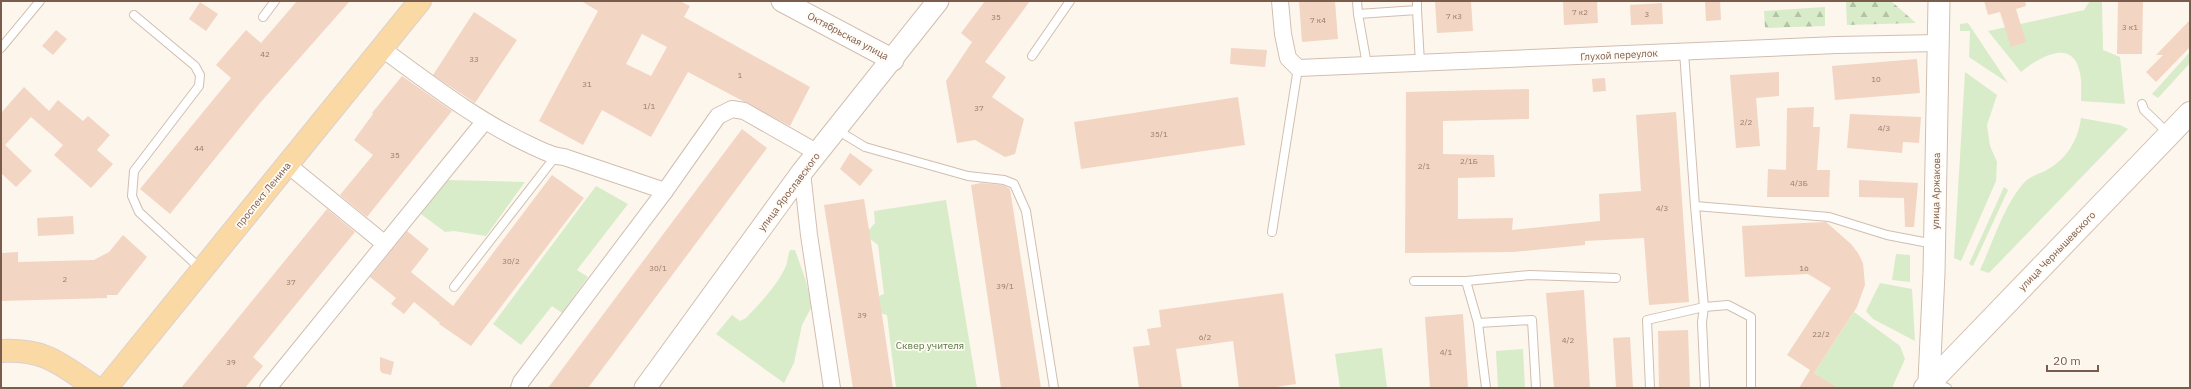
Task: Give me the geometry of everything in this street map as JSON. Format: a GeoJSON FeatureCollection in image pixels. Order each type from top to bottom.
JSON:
{"type":"FeatureCollection","features":[{"type":"Feature","properties":{"kind":"main road","name":"проспект Ленина"},"geometry":{"type":"LineString","coordinates":[[106,388],[420,1]]}},
{"type":"Feature","properties":{"kind":"main road","name":"улица Чернышевского"},"geometry":{"type":"LineString","coordinates":[[1934,386],[2190,113]]}},
{"type":"Feature","properties":{"kind":"main road"},"geometry":{"type":"LineString","coordinates":[[1,351],[23,350],[52,358],[96,388]]}},
{"type":"Feature","properties":{"kind":"street","name":"Октябрьская улица"},"geometry":{"type":"LineString","coordinates":[[782,1],[893,60]]}},
{"type":"Feature","properties":{"kind":"street","name":"улица Ярославского"},"geometry":{"type":"LineString","coordinates":[[645,388],[802,172],[893,60],[938,1]]}},
{"type":"Feature","properties":{"kind":"street"},"geometry":{"type":"LineString","coordinates":[[1280,1],[1283,34],[1288,58],[1298,68]]}},
{"type":"Feature","properties":{"kind":"street","name":"улица Аржакова"},"geometry":{"type":"LineString","coordinates":[[1934,386],[1934,244],[1939,1]]}},
{"type":"Feature","properties":{"kind":"street","name":"Глухой переулок"},"geometry":{"type":"LineString","coordinates":[[1298,68],[1939,43]]}},
{"type":"Feature","properties":{"kind":"street"},"geometry":{"type":"LineString","coordinates":[[382,48],[484,122],[555,157],[564,157],[665,191]]}},
{"type":"Feature","properties":{"kind":"street"},"geometry":{"type":"LineString","coordinates":[[519,388],[521,382],[665,191],[718,116],[732,109],[744,111],[818,154]]}},
{"type":"Feature","properties":{"kind":"street"},"geometry":{"type":"LineString","coordinates":[[268,388],[484,122]]}},
{"type":"Feature","properties":{"kind":"street"},"geometry":{"type":"LineString","coordinates":[[288,165],[385,244]]}},
{"type":"Feature","properties":{"kind":"street"},"geometry":{"type":"LineString","coordinates":[[802,172],[809,235],[832,388]]}},
{"type":"Feature","properties":{"kind":"lane"},"geometry":{"type":"LineString","coordinates":[[1,48],[40,1]]}},
{"type":"Feature","properties":{"kind":"lane"},"geometry":{"type":"LineString","coordinates":[[263,17],[275,1]]}},
{"type":"Feature","properties":{"kind":"lane"},"geometry":{"type":"LineString","coordinates":[[1032,56],[1070,1]]}},
{"type":"Feature","properties":{"kind":"lane"},"geometry":{"type":"LineString","coordinates":[[1357,1],[1367,65]]}},
{"type":"Feature","properties":{"kind":"lane"},"geometry":{"type":"LineString","coordinates":[[1417,1],[1420,63]]}},
{"type":"Feature","properties":{"kind":"lane"},"geometry":{"type":"LineString","coordinates":[[1358,14],[1417,10]]}},
{"type":"Feature","properties":{"kind":"lane"},"geometry":{"type":"LineString","coordinates":[[134,15],[195,66],[200,75],[199,86],[134,171],[132,196],[139,212],[203,270]]}},
{"type":"Feature","properties":{"kind":"lane"},"geometry":{"type":"LineString","coordinates":[[1684,52],[1704,307],[1702,322],[1705,388]]}},
{"type":"Feature","properties":{"kind":"lane"},"geometry":{"type":"LineString","coordinates":[[1272,232],[1298,68]]}},
{"type":"Feature","properties":{"kind":"lane"},"geometry":{"type":"LineString","coordinates":[[2142,104],[2144,110],[2169,135]]}},
{"type":"Feature","properties":{"kind":"lane"},"geometry":{"type":"LineString","coordinates":[[837,130],[865,147],[968,176],[1004,180],[1014,184],[1026,211],[1054,388]]}},
{"type":"Feature","properties":{"kind":"lane"},"geometry":{"type":"LineString","coordinates":[[454,287],[555,157]]}},
{"type":"Feature","properties":{"kind":"lane"},"geometry":{"type":"LineString","coordinates":[[1695,206],[1830,217],[1886,235],[1934,244]]}},
{"type":"Feature","properties":{"kind":"lane"},"geometry":{"type":"LineString","coordinates":[[1414,281],[1466,282],[1530,275],[1616,278]]}},
{"type":"Feature","properties":{"kind":"lane"},"geometry":{"type":"LineString","coordinates":[[1466,282],[1478,323],[1486,388]]}},
{"type":"Feature","properties":{"kind":"lane"},"geometry":{"type":"LineString","coordinates":[[1650,388],[1647,320],[1704,307],[1728,305],[1751,317],[1751,388]]}},
{"type":"Feature","properties":{"kind":"lane"},"geometry":{"type":"LineString","coordinates":[[1478,323],[1532,320],[1536,388]]}},
{"type":"Feature","properties":{"kind":"green space"},"geometry":{"type":"Polygon","coordinates":[[[1846,1],[1891,1],[1916,23],[1847,25],[1846,1]]]}},
{"type":"Feature","properties":{"kind":"green space"},"geometry":{"type":"Polygon","coordinates":[[[2090,1],[2102,1],[2103,50],[2120,57],[2125,104],[2081,101],[2081,76],[2076,62],[2070,55],[2054,53],[2045,56],[2021,72],[1988,31],[2084,10],[2090,1]]]}},
{"type":"Feature","properties":{"kind":"green space"},"geometry":{"type":"Polygon","coordinates":[[[1825,7],[1825,26],[1765,28],[1764,11],[1825,7]]]}},
{"type":"Feature","properties":{"kind":"green space"},"geometry":{"type":"Polygon","coordinates":[[[1968,23],[2008,83],[1969,57],[1970,31],[1960,31],[1960,24],[1968,23]]]}},
{"type":"Feature","properties":{"kind":"green space"},"geometry":{"type":"Polygon","coordinates":[[[2190,52],[2190,63],[2158,98],[2152,94],[2190,52]]]}},
{"type":"Feature","properties":{"kind":"green space"},"geometry":{"type":"Polygon","coordinates":[[[1965,72],[1997,95],[1987,125],[1990,146],[1997,162],[1996,181],[1961,261],[1954,258],[1965,72]]]}},
{"type":"Feature","properties":{"kind":"green space"},"geometry":{"type":"Polygon","coordinates":[[[2081,118],[2120,125],[2128,129],[1989,273],[1980,270],[2009,204],[2015,194],[2032,176],[2052,167],[2065,155],[2074,142],[2081,118]]]}},
{"type":"Feature","properties":{"kind":"green space"},"geometry":{"type":"Polygon","coordinates":[[[448,180],[525,182],[486,236],[454,231],[445,232],[421,214],[448,180]]]}},
{"type":"Feature","properties":{"kind":"green space"},"geometry":{"type":"Polygon","coordinates":[[[596,186],[628,204],[577,270],[588,277],[562,313],[552,306],[521,345],[493,324],[596,186]]]}},
{"type":"Feature","properties":{"kind":"green space"},"geometry":{"type":"Polygon","coordinates":[[[2004,187],[2008,190],[1973,266],[1969,264],[2004,187]]]}},
{"type":"Feature","properties":{"kind":"green space","name":"Сквер учителя"},"geometry":{"type":"Polygon","coordinates":[[[946,200],[977,388],[896,388],[887,315],[880,313],[879,296],[884,294],[878,245],[869,238],[868,231],[875,223],[874,211],[946,200]]]}},
{"type":"Feature","properties":{"kind":"green space"},"geometry":{"type":"Polygon","coordinates":[[[790,250],[795,250],[805,278],[812,306],[802,325],[794,363],[784,383],[716,334],[732,315],[740,321],[746,318],[762,301],[786,266],[790,250]]]}},
{"type":"Feature","properties":{"kind":"green space"},"geometry":{"type":"Polygon","coordinates":[[[1896,254],[1910,255],[1910,282],[1892,280],[1896,254]]]}},
{"type":"Feature","properties":{"kind":"green space"},"geometry":{"type":"Polygon","coordinates":[[[1880,283],[1912,289],[1915,341],[1873,319],[1866,311],[1880,283]]]}},
{"type":"Feature","properties":{"kind":"green space"},"geometry":{"type":"Polygon","coordinates":[[[1854,312],[1900,346],[1905,359],[1892,388],[1837,388],[1814,373],[1854,312]]]}},
{"type":"Feature","properties":{"kind":"green space"},"geometry":{"type":"Polygon","coordinates":[[[1382,348],[1387,388],[1340,388],[1335,354],[1382,348]]]}},
{"type":"Feature","properties":{"kind":"green space"},"geometry":{"type":"Polygon","coordinates":[[[1523,349],[1525,388],[1498,388],[1496,351],[1523,349]]]}},
{"type":"Feature","properties":{"kind":"building"},"geometry":{"type":"Polygon","coordinates":[[[297,1],[350,1],[260,103],[170,214],[140,189],[231,78],[216,65],[246,30],[261,43],[297,1]]]}},
{"type":"Feature","properties":{"kind":"building"},"geometry":{"type":"Polygon","coordinates":[[[581,1],[680,1],[690,6],[684,17],[810,87],[790,126],[688,72],[651,137],[602,110],[583,145],[539,121],[598,11],[581,1]],[[642,34],[626,64],[651,76],[667,47],[642,34]]]}},
{"type":"Feature","properties":{"kind":"building"},"geometry":{"type":"Polygon","coordinates":[[[985,1],[1030,1],[985,62],[1006,77],[992,97],[1024,119],[1015,154],[1005,157],[975,140],[957,143],[946,81],[972,42],[961,33],[985,1]]]}},
{"type":"Feature","properties":{"kind":"building"},"geometry":{"type":"Polygon","coordinates":[[[1299,1],[1335,1],[1338,39],[1302,42],[1299,1]]]}},
{"type":"Feature","properties":{"kind":"building"},"geometry":{"type":"Polygon","coordinates":[[[1435,1],[1471,1],[1473,31],[1437,33],[1435,1]]]}},
{"type":"Feature","properties":{"kind":"building"},"geometry":{"type":"Polygon","coordinates":[[[1563,1],[1597,1],[1598,23],[1564,25],[1563,1]]]}},
{"type":"Feature","properties":{"kind":"building"},"geometry":{"type":"Polygon","coordinates":[[[1705,1],[1720,1],[1721,20],[1706,21],[1705,1]]]}},
{"type":"Feature","properties":{"kind":"building"},"geometry":{"type":"Polygon","coordinates":[[[1984,1],[2025,1],[2026,6],[2016,9],[2026,42],[2011,47],[2000,12],[1988,15],[1984,1]]]}},
{"type":"Feature","properties":{"kind":"building"},"geometry":{"type":"Polygon","coordinates":[[[2118,1],[2143,1],[2142,54],[2117,54],[2118,1]]]}},
{"type":"Feature","properties":{"kind":"building"},"geometry":{"type":"Polygon","coordinates":[[[200,2],[218,14],[206,31],[189,19],[200,2]]]}},
{"type":"Feature","properties":{"kind":"building"},"geometry":{"type":"Polygon","coordinates":[[[1662,3],[1663,24],[1631,25],[1630,5],[1662,3]]]}},
{"type":"Feature","properties":{"kind":"building"},"geometry":{"type":"Polygon","coordinates":[[[474,12],[517,40],[475,103],[433,75],[474,12]]]}},
{"type":"Feature","properties":{"kind":"building"},"geometry":{"type":"Polygon","coordinates":[[[2190,20],[2190,47],[2156,82],[2146,72],[2163,55],[2156,55],[2190,20]]]}},
{"type":"Feature","properties":{"kind":"building"},"geometry":{"type":"Polygon","coordinates":[[[56,30],[67,39],[53,55],[42,46],[56,30]]]}},
{"type":"Feature","properties":{"kind":"building"},"geometry":{"type":"Polygon","coordinates":[[[1231,48],[1267,50],[1265,67],[1230,64],[1231,48]]]}},
{"type":"Feature","properties":{"kind":"building"},"geometry":{"type":"Polygon","coordinates":[[[1917,59],[1920,93],[1835,100],[1832,66],[1917,59]]]}},
{"type":"Feature","properties":{"kind":"building"},"geometry":{"type":"Polygon","coordinates":[[[1779,72],[1779,96],[1756,98],[1760,146],[1736,148],[1730,75],[1779,72]]]}},
{"type":"Feature","properties":{"kind":"building"},"geometry":{"type":"Polygon","coordinates":[[[402,76],[452,111],[367,217],[340,195],[373,155],[354,140],[373,114],[372,113],[402,76]]]}},
{"type":"Feature","properties":{"kind":"building"},"geometry":{"type":"Polygon","coordinates":[[[1605,78],[1606,91],[1593,92],[1592,79],[1605,78]]]}},
{"type":"Feature","properties":{"kind":"building"},"geometry":{"type":"Polygon","coordinates":[[[24,87],[49,111],[58,100],[83,121],[88,116],[110,135],[97,150],[113,164],[91,188],[54,155],[63,145],[31,117],[5,145],[32,171],[16,187],[1,173],[1,113],[24,87]]]}},
{"type":"Feature","properties":{"kind":"building"},"geometry":{"type":"Polygon","coordinates":[[[1529,89],[1529,119],[1443,121],[1443,154],[1494,155],[1495,177],[1458,178],[1458,219],[1513,218],[1512,230],[1600,221],[1599,194],[1641,191],[1636,115],[1676,112],[1689,302],[1649,305],[1644,238],[1585,241],[1585,245],[1513,252],[1405,253],[1406,92],[1529,89]]]}},
{"type":"Feature","properties":{"kind":"building"},"geometry":{"type":"Polygon","coordinates":[[[1238,97],[1245,145],[1081,169],[1074,122],[1238,97]]]}},
{"type":"Feature","properties":{"kind":"building"},"geometry":{"type":"Polygon","coordinates":[[[1814,107],[1813,127],[1820,127],[1817,170],[1830,170],[1829,197],[1767,197],[1768,169],[1786,170],[1787,108],[1814,107]]]}},
{"type":"Feature","properties":{"kind":"building"},"geometry":{"type":"Polygon","coordinates":[[[1850,114],[1921,117],[1919,143],[1903,142],[1902,153],[1847,148],[1850,114]]]}},
{"type":"Feature","properties":{"kind":"building"},"geometry":{"type":"Polygon","coordinates":[[[742,129],[767,148],[588,388],[548,388],[742,129]]]}},
{"type":"Feature","properties":{"kind":"building"},"geometry":{"type":"Polygon","coordinates":[[[850,153],[873,170],[860,186],[840,169],[850,153]]]}},
{"type":"Feature","properties":{"kind":"building"},"geometry":{"type":"Polygon","coordinates":[[[552,175],[584,198],[471,346],[439,324],[440,323],[414,302],[404,314],[391,304],[396,298],[370,277],[407,231],[429,249],[411,272],[453,306],[552,175]]]}},
{"type":"Feature","properties":{"kind":"building"},"geometry":{"type":"Polygon","coordinates":[[[1859,180],[1918,183],[1914,227],[1905,227],[1904,198],[1859,197],[1859,180]]]}},
{"type":"Feature","properties":{"kind":"building"},"geometry":{"type":"Polygon","coordinates":[[[981,183],[1003,185],[1010,189],[1041,388],[1001,388],[971,185],[981,183]]]}},
{"type":"Feature","properties":{"kind":"building"},"geometry":{"type":"Polygon","coordinates":[[[864,199],[893,388],[853,388],[824,205],[864,199]]]}},
{"type":"Feature","properties":{"kind":"building"},"geometry":{"type":"Polygon","coordinates":[[[327,209],[355,232],[253,357],[263,366],[245,388],[181,388],[327,209]]]}},
{"type":"Feature","properties":{"kind":"building"},"geometry":{"type":"Polygon","coordinates":[[[73,216],[74,234],[38,236],[37,218],[73,216]]]}},
{"type":"Feature","properties":{"kind":"building"},"geometry":{"type":"Polygon","coordinates":[[[1826,222],[1851,244],[1858,253],[1863,263],[1865,285],[1857,307],[1814,373],[1838,388],[1799,388],[1810,370],[1787,355],[1831,288],[1808,274],[1745,277],[1742,226],[1826,222]]]}},
{"type":"Feature","properties":{"kind":"building"},"geometry":{"type":"Polygon","coordinates":[[[123,235],[147,257],[117,295],[107,295],[107,298],[1,301],[1,253],[18,252],[18,262],[94,260],[109,252],[123,235]]]}},
{"type":"Feature","properties":{"kind":"building"},"geometry":{"type":"Polygon","coordinates":[[[1584,290],[1590,388],[1554,388],[1546,293],[1584,290]]]}},
{"type":"Feature","properties":{"kind":"building"},"geometry":{"type":"Polygon","coordinates":[[[1283,293],[1296,384],[1270,388],[1239,388],[1233,341],[1176,349],[1182,388],[1139,388],[1133,347],[1150,345],[1147,329],[1161,327],[1159,310],[1283,293]]]}},
{"type":"Feature","properties":{"kind":"building"},"geometry":{"type":"Polygon","coordinates":[[[1463,314],[1468,388],[1430,388],[1425,317],[1463,314]]]}},
{"type":"Feature","properties":{"kind":"building"},"geometry":{"type":"Polygon","coordinates":[[[1688,330],[1690,388],[1659,388],[1658,331],[1688,330]]]}},
{"type":"Feature","properties":{"kind":"building"},"geometry":{"type":"Polygon","coordinates":[[[1630,337],[1633,388],[1616,388],[1613,338],[1630,337]]]}},
{"type":"Feature","properties":{"kind":"building"},"geometry":{"type":"Polygon","coordinates":[[[380,357],[394,362],[391,375],[382,373],[380,370],[380,357]]]}}]}
